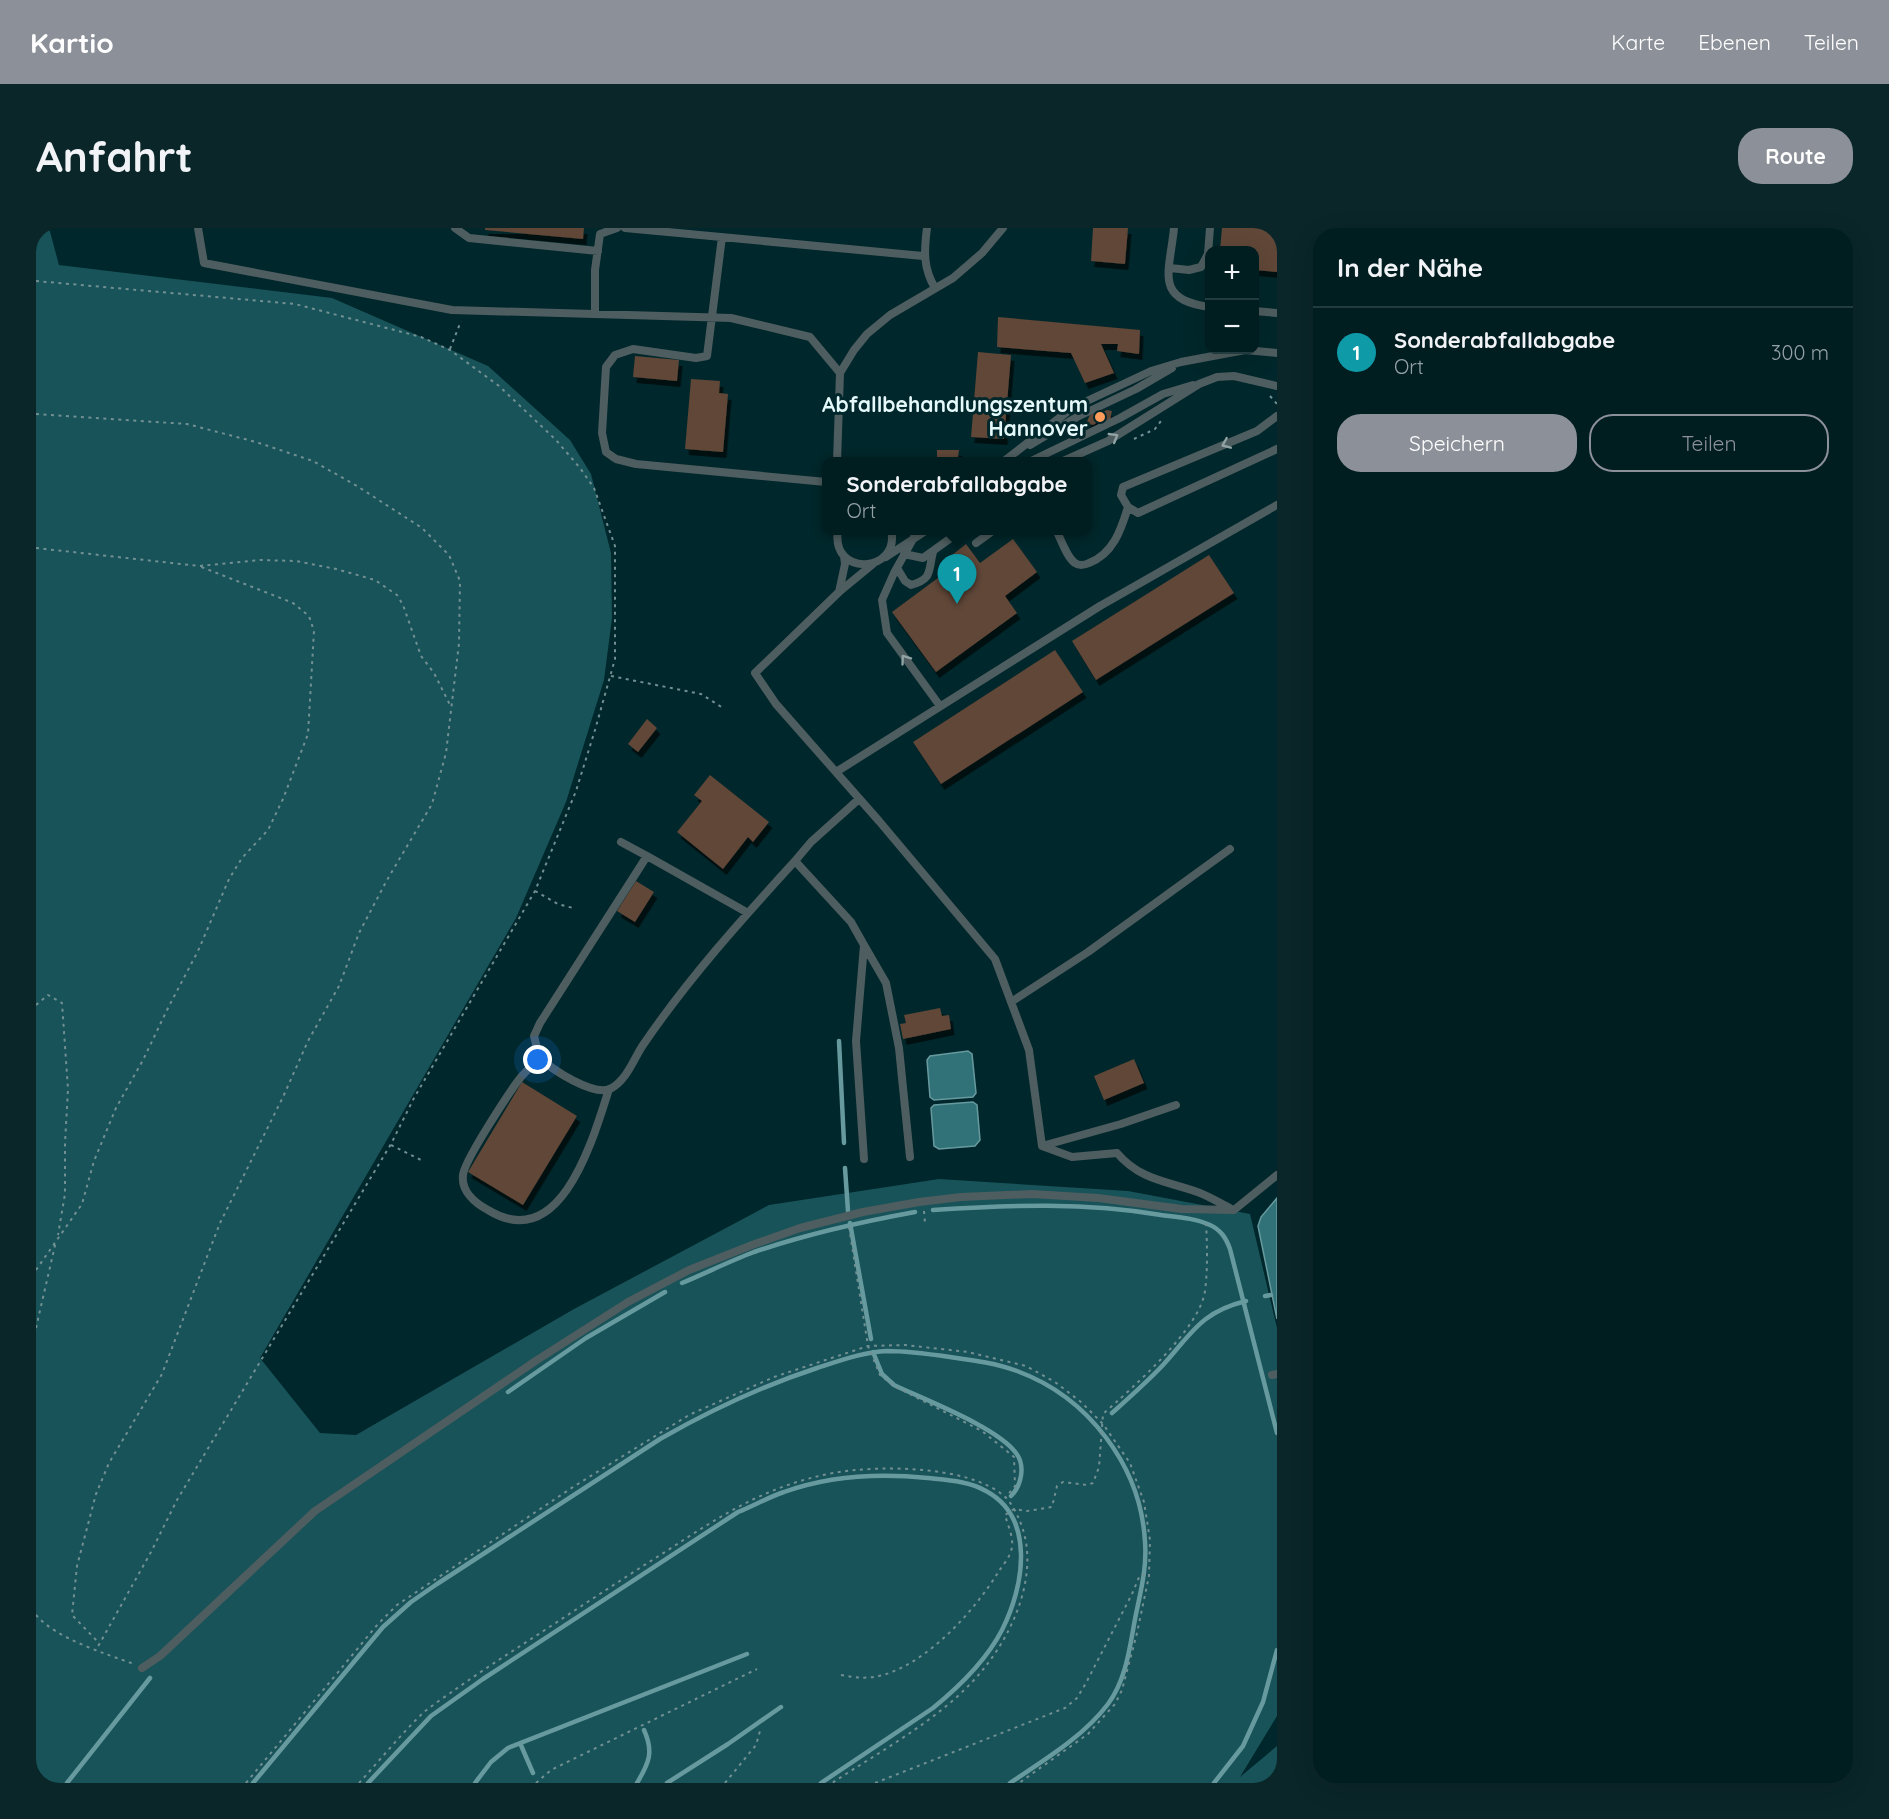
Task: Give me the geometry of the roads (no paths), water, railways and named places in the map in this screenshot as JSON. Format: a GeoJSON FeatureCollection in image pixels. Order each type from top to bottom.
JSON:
{"type":"FeatureCollection","features":[{"type":"Feature","properties":{"kind":"lane"},"geometry":{"type":"LineString","coordinates":[[198,228],[204,263],[452,310],[731,318],[810,338],[840,373]]}},
{"type":"Feature","properties":{"kind":"lane"},"geometry":{"type":"LineString","coordinates":[[454,228],[469,238],[598,251]]}},
{"type":"Feature","properties":{"kind":"lane"},"geometry":{"type":"LineString","coordinates":[[595,314],[595,270],[600,234],[617,228]]}},
{"type":"Feature","properties":{"kind":"lane"},"geometry":{"type":"LineString","coordinates":[[625,228],[706,232],[722,237],[923,256]]}},
{"type":"Feature","properties":{"kind":"lane"},"geometry":{"type":"LineString","coordinates":[[927,228],[923,256],[929,278],[935,288]]}},
{"type":"Feature","properties":{"kind":"lane"},"geometry":{"type":"LineString","coordinates":[[837,457],[840,373],[854,350],[867,334],[890,315],[953,278],[982,253],[1003,228]]}},
{"type":"Feature","properties":{"kind":"lane"},"geometry":{"type":"LineString","coordinates":[[1174,228],[1168,283],[1177,298],[1192,305],[1205,307]]}},
{"type":"Feature","properties":{"kind":"lane"},"geometry":{"type":"LineString","coordinates":[[1170,268],[1189,270],[1201,267],[1208,254],[1210,228]]}},
{"type":"Feature","properties":{"kind":"lane"},"geometry":{"type":"LineString","coordinates":[[722,237],[713,318],[706,356],[696,358],[633,349],[615,355],[606,367],[602,433],[606,452],[616,459],[636,464],[822,482]]}},
{"type":"Feature","properties":{"kind":"lane"},"geometry":{"type":"LineString","coordinates":[[1259,311],[1277,313]]}},
{"type":"Feature","properties":{"kind":"lane"},"geometry":{"type":"LineString","coordinates":[[1009,457],[1072,408],[1150,371],[1181,362],[1245,350],[1277,353]]}},
{"type":"Feature","properties":{"kind":"lane"},"geometry":{"type":"LineString","coordinates":[[1039,457],[1120,418],[1163,394],[1217,377],[1234,376],[1277,386]]}},
{"type":"Feature","properties":{"kind":"lane"},"geometry":{"type":"LineString","coordinates":[[1072,457],[1108,441],[1199,384]]}},
{"type":"Feature","properties":{"kind":"lane"},"geometry":{"type":"LineString","coordinates":[[1277,416],[1257,431],[1123,487],[1121,495],[1128,507],[1138,513],[1277,449]]}},
{"type":"Feature","properties":{"kind":"lane"},"geometry":{"type":"LineString","coordinates":[[836,772],[1100,606],[1277,505]]}},
{"type":"Feature","properties":{"kind":"lane"},"geometry":{"type":"LineString","coordinates":[[1058,535],[1076,564],[1083,565],[1098,559],[1107,552],[1122,526],[1128,507]]}},
{"type":"Feature","properties":{"kind":"lane"},"geometry":{"type":"LineString","coordinates":[[838,535],[845,564],[840,592]]}},
{"type":"Feature","properties":{"kind":"lane"},"geometry":{"type":"LineString","coordinates":[[882,559],[891,544],[891,535]]}},
{"type":"Feature","properties":{"kind":"lane"},"geometry":{"type":"LineString","coordinates":[[915,535],[882,600],[887,633],[940,706]]}},
{"type":"Feature","properties":{"kind":"lane"},"geometry":{"type":"LineString","coordinates":[[920,535],[873,564],[754,673],[776,704],[860,799],[995,959],[1029,1050],[1042,1146]]}},
{"type":"Feature","properties":{"kind":"lane"},"geometry":{"type":"LineString","coordinates":[[904,554],[923,558],[956,535]]}},
{"type":"Feature","properties":{"kind":"lane"},"geometry":{"type":"LineString","coordinates":[[976,543],[988,535]]}},
{"type":"Feature","properties":{"kind":"lane"},"geometry":{"type":"LineString","coordinates":[[897,568],[910,585],[919,583],[928,577],[933,552]]}},
{"type":"Feature","properties":{"kind":"lane"},"geometry":{"type":"LineString","coordinates":[[844,556],[857,564],[873,564]]}},
{"type":"Feature","properties":{"kind":"lane"},"geometry":{"type":"LineString","coordinates":[[540,1057],[516,1084],[464,1167],[463,1184],[474,1200],[498,1216],[511,1221],[521,1222],[533,1218],[548,1209],[561,1196],[585,1160],[609,1089],[626,1075],[642,1047],[683,991],[747,913],[811,842],[860,799]]}},
{"type":"Feature","properties":{"kind":"lane"},"geometry":{"type":"LineString","coordinates":[[621,842],[747,913]]}},
{"type":"Feature","properties":{"kind":"lane"},"geometry":{"type":"LineString","coordinates":[[1011,1002],[1088,952],[1230,849]]}},
{"type":"Feature","properties":{"kind":"lane"},"geometry":{"type":"LineString","coordinates":[[609,1089],[593,1090],[564,1075],[540,1057],[534,1036],[540,1023],[647,856]]}},
{"type":"Feature","properties":{"kind":"lane"},"geometry":{"type":"LineString","coordinates":[[795,861],[851,922],[886,983],[899,1048],[910,1157]]}},
{"type":"Feature","properties":{"kind":"lane"},"geometry":{"type":"LineString","coordinates":[[864,945],[856,1041],[864,1159]]}},
{"type":"Feature","properties":{"kind":"lane"},"geometry":{"type":"LineString","coordinates":[[1042,1146],[1121,1124],[1176,1105]]}},
{"type":"Feature","properties":{"kind":"lane"},"geometry":{"type":"LineString","coordinates":[[1042,1146],[1072,1157],[1117,1153],[1126,1164],[1138,1172],[1160,1182],[1200,1193],[1234,1210]]}},
{"type":"Feature","properties":{"kind":"lane"},"geometry":{"type":"LineString","coordinates":[[142,1668],[160,1656],[315,1511],[557,1347],[628,1302],[689,1270],[771,1238],[848,1216],[923,1202],[961,1197],[1032,1194],[1098,1198],[1182,1209],[1234,1210],[1277,1175]]}},
{"type":"Feature","properties":{"kind":"waterway"},"geometry":{"type":"LineString","coordinates":[[839,1041],[844,1143]]}},
{"type":"Feature","properties":{"kind":"waterway"},"geometry":{"type":"LineString","coordinates":[[845,1168],[848,1211]]}},
{"type":"Feature","properties":{"kind":"waterway"},"geometry":{"type":"LineString","coordinates":[[933,1210],[1076,1206],[1186,1218],[1214,1227],[1223,1235],[1230,1249],[1277,1433]]}},
{"type":"Feature","properties":{"kind":"waterway"},"geometry":{"type":"LineString","coordinates":[[682,1283],[774,1246],[834,1229],[915,1212]]}},
{"type":"Feature","properties":{"kind":"waterway"},"geometry":{"type":"LineString","coordinates":[[850,1223],[871,1339]]}},
{"type":"Feature","properties":{"kind":"waterway"},"geometry":{"type":"LineString","coordinates":[[508,1392],[586,1338],[665,1292]]}},
{"type":"Feature","properties":{"kind":"waterway"},"geometry":{"type":"LineString","coordinates":[[1265,1296],[1271,1295]]}},
{"type":"Feature","properties":{"kind":"waterway"},"geometry":{"type":"LineString","coordinates":[[1112,1413],[1157,1371],[1199,1325],[1218,1311],[1246,1301]]}},
{"type":"Feature","properties":{"kind":"waterway"},"geometry":{"type":"LineString","coordinates":[[253,1783],[383,1627],[411,1602],[437,1584],[660,1439],[698,1418],[737,1399],[797,1375],[851,1357],[887,1351],[967,1359],[992,1364],[1017,1371],[1043,1383],[1088,1416],[1106,1438],[1121,1461],[1133,1487],[1141,1514],[1145,1542],[1143,1578],[1127,1661],[1120,1684],[1108,1704],[1087,1727],[1049,1757],[1010,1783]]}},
{"type":"Feature","properties":{"kind":"waterway"},"geometry":{"type":"LineString","coordinates":[[873,1352],[882,1374],[894,1385],[977,1424],[1007,1443],[1016,1453],[1021,1464],[1021,1476],[1011,1496]]}},
{"type":"Feature","properties":{"kind":"waterway"},"geometry":{"type":"LineString","coordinates":[[368,1783],[431,1716],[483,1679],[738,1512],[802,1486],[855,1477],[910,1476],[943,1479],[965,1483],[986,1491],[1002,1503],[1013,1518],[1019,1536],[1021,1554],[1016,1594],[1010,1613],[996,1641],[980,1663],[943,1700],[821,1783]]}},
{"type":"Feature","properties":{"kind":"waterway"},"geometry":{"type":"LineString","coordinates":[[1214,1783],[1243,1746],[1263,1702],[1277,1650]]}},
{"type":"Feature","properties":{"kind":"waterway"},"geometry":{"type":"LineString","coordinates":[[475,1783],[491,1762],[508,1748],[747,1654]]}},
{"type":"Feature","properties":{"kind":"waterway"},"geometry":{"type":"LineString","coordinates":[[67,1783],[150,1678]]}},
{"type":"Feature","properties":{"kind":"waterway"},"geometry":{"type":"LineString","coordinates":[[667,1783],[781,1707]]}},
{"type":"Feature","properties":{"kind":"waterway"},"geometry":{"type":"LineString","coordinates":[[637,1783],[649,1757],[649,1745],[644,1730]]}},
{"type":"Feature","properties":{"kind":"waterway"},"geometry":{"type":"LineString","coordinates":[[520,1743],[533,1773]]}},
{"type":"Feature","properties":{"kind":"place","name":"Abfallbehandlungszentum Hannover"},"geometry":{"type":"Point","coordinates":[1100,417]}},
{"type":"Feature","properties":{"kind":"place","name":"Sonderabfallabgabe"},"geometry":{"type":"Point","coordinates":[957,604]}}]}
